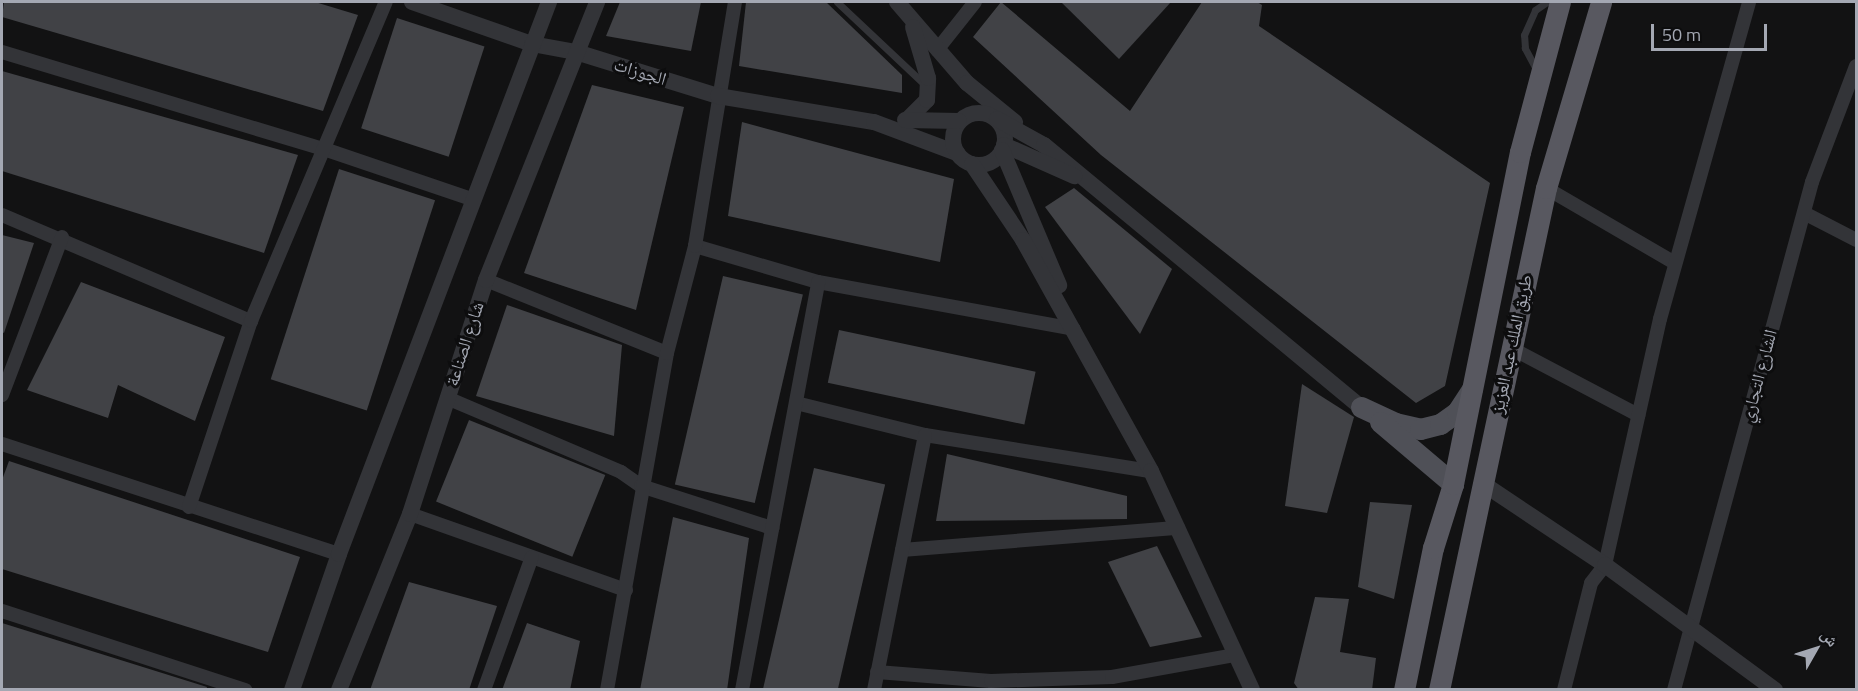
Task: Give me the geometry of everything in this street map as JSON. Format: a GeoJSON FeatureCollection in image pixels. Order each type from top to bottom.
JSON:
{"type":"FeatureCollection","features":[{"type":"Feature","properties":{"kind":"highway","name":"طريق الملك عبد العزيز"},"geometry":{"type":"LineString","coordinates":[[1404,690],[1433,548],[1453,484],[1540,75],[1560,2]]}},
{"type":"Feature","properties":{"kind":"highway","name":"طريق الملك عبد العزيز"},"geometry":{"type":"LineString","coordinates":[[1439,690],[1546,188],[1600,2]]}},
{"type":"Feature","properties":{"kind":"main road"},"geometry":{"type":"LineString","coordinates":[[1361,406],[1395,423],[1420,429],[1440,424],[1457,412],[1472,388]]}},
{"type":"Feature","properties":{"kind":"main road"},"geometry":{"type":"LineString","coordinates":[[1361,406],[1453,484]]}},
{"type":"Feature","properties":{"kind":"street"},"geometry":{"type":"LineString","coordinates":[[189,507],[251,321],[386,2]]}},
{"type":"Feature","properties":{"kind":"street","name":"الجوزات"},"geometry":{"type":"LineString","coordinates":[[412,2],[532,44],[576,52],[718,96],[874,122]]}},
{"type":"Feature","properties":{"kind":"street"},"geometry":{"type":"LineString","coordinates":[[292,690],[339,554],[472,199],[549,2]]}},
{"type":"Feature","properties":{"kind":"street","name":"شارع الصناعة"},"geometry":{"type":"LineString","coordinates":[[339,690],[410,514],[486,280],[597,2]]}},
{"type":"Feature","properties":{"kind":"street"},"geometry":{"type":"LineString","coordinates":[[608,690],[626,590],[641,486],[667,352],[695,246],[735,2]]}},
{"type":"Feature","properties":{"kind":"street"},"geometry":{"type":"LineString","coordinates":[[897,2],[912,23],[967,83],[1004,134],[1003,148],[1074,329]]}},
{"type":"Feature","properties":{"kind":"street"},"geometry":{"type":"LineString","coordinates":[[937,50],[975,2]]}},
{"type":"Feature","properties":{"kind":"street"},"geometry":{"type":"LineString","coordinates":[[1564,690],[1591,583],[1605,565],[1675,263],[1749,2]]}},
{"type":"Feature","properties":{"kind":"street"},"geometry":{"type":"LineString","coordinates":[[908,119],[927,100],[928,87],[912,23]]}},
{"type":"Feature","properties":{"kind":"street"},"geometry":{"type":"LineString","coordinates":[[2,52],[324,149],[472,199]]}},
{"type":"Feature","properties":{"kind":"street","name":"الشارع التجاري"},"geometry":{"type":"LineString","coordinates":[[1674,690],[1804,213],[1857,66]]}},
{"type":"Feature","properties":{"kind":"street"},"geometry":{"type":"LineString","coordinates":[[967,83],[1361,406]]}},
{"type":"Feature","properties":{"kind":"street"},"geometry":{"type":"LineString","coordinates":[[874,122],[908,119],[959,121],[974,113],[993,117],[1044,145]]}},
{"type":"Feature","properties":{"kind":"street"},"geometry":{"type":"LineString","coordinates":[[957,153],[952,136],[959,121]]}},
{"type":"Feature","properties":{"kind":"street"},"geometry":{"type":"LineString","coordinates":[[874,122],[957,153],[972,164],[1023,240],[1074,329],[1150,471],[1252,690]]}},
{"type":"Feature","properties":{"kind":"street"},"geometry":{"type":"LineString","coordinates":[[972,164],[989,163],[1003,148]]}},
{"type":"Feature","properties":{"kind":"street"},"geometry":{"type":"LineString","coordinates":[[1003,148],[1096,187]]}},
{"type":"Feature","properties":{"kind":"street"},"geometry":{"type":"LineString","coordinates":[[1546,188],[1675,263]]}},
{"type":"Feature","properties":{"kind":"street"},"geometry":{"type":"LineString","coordinates":[[1804,213],[1857,240]]}},
{"type":"Feature","properties":{"kind":"street"},"geometry":{"type":"LineString","coordinates":[[2,215],[62,237],[251,321]]}},
{"type":"Feature","properties":{"kind":"street"},"geometry":{"type":"LineString","coordinates":[[2,395],[62,237]]}},
{"type":"Feature","properties":{"kind":"street"},"geometry":{"type":"LineString","coordinates":[[695,246],[818,282],[1074,329]]}},
{"type":"Feature","properties":{"kind":"street"},"geometry":{"type":"LineString","coordinates":[[486,280],[667,352]]}},
{"type":"Feature","properties":{"kind":"street"},"geometry":{"type":"LineString","coordinates":[[742,690],[818,282]]}},
{"type":"Feature","properties":{"kind":"street"},"geometry":{"type":"LineString","coordinates":[[1511,348],[1638,415]]}},
{"type":"Feature","properties":{"kind":"street"},"geometry":{"type":"LineString","coordinates":[[447,398],[621,472],[641,486],[772,528]]}},
{"type":"Feature","properties":{"kind":"street"},"geometry":{"type":"LineString","coordinates":[[796,403],[925,435],[1150,471]]}},
{"type":"Feature","properties":{"kind":"street"},"geometry":{"type":"LineString","coordinates":[[874,690],[925,435]]}},
{"type":"Feature","properties":{"kind":"street"},"geometry":{"type":"LineString","coordinates":[[2,444],[189,507],[339,554]]}},
{"type":"Feature","properties":{"kind":"street"},"geometry":{"type":"LineString","coordinates":[[1482,483],[1605,565],[1690,630],[1775,690]]}},
{"type":"Feature","properties":{"kind":"street"},"geometry":{"type":"LineString","coordinates":[[410,514],[626,590]]}},
{"type":"Feature","properties":{"kind":"street"},"geometry":{"type":"LineString","coordinates":[[902,550],[1178,528]]}},
{"type":"Feature","properties":{"kind":"street"},"geometry":{"type":"LineString","coordinates":[[484,690],[532,557]]}},
{"type":"Feature","properties":{"kind":"street"},"geometry":{"type":"LineString","coordinates":[[2,611],[244,690]]}},
{"type":"Feature","properties":{"kind":"street"},"geometry":{"type":"LineString","coordinates":[[877,672],[991,685],[1111,683],[1234,655]]}},
{"type":"Feature","properties":{"kind":"lane"},"geometry":{"type":"LineString","coordinates":[[837,2],[928,87]]}},
{"type":"Feature","properties":{"kind":"lane"},"geometry":{"type":"LineString","coordinates":[[1540,75],[1525,48],[1524,35],[1536,10],[1547,2]]}},
{"type":"Feature","properties":{"kind":"building"},"geometry":{"type":"Polygon","coordinates":[[[4,2],[315,2],[358,15],[323,111],[2,17],[4,2]]]}},
{"type":"Feature","properties":{"kind":"building"},"geometry":{"type":"Polygon","coordinates":[[[620,2],[701,2],[691,51],[606,36],[620,2]]]}},
{"type":"Feature","properties":{"kind":"building"},"geometry":{"type":"Polygon","coordinates":[[[746,2],[826,2],[902,75],[902,93],[739,66],[746,2]]]}},
{"type":"Feature","properties":{"kind":"building"},"geometry":{"type":"Polygon","coordinates":[[[1001,2],[1130,111],[1202,2],[1257,2],[1262,5],[1259,26],[1490,183],[1445,386],[1416,403],[1101,155],[973,37],[1001,2]]]}},
{"type":"Feature","properties":{"kind":"building"},"geometry":{"type":"Polygon","coordinates":[[[1061,2],[1171,2],[1119,59],[1061,2]]]}},
{"type":"Feature","properties":{"kind":"building"},"geometry":{"type":"Polygon","coordinates":[[[397,18],[484,46],[449,157],[361,128],[397,18]]]}},
{"type":"Feature","properties":{"kind":"building"},"geometry":{"type":"Polygon","coordinates":[[[2,71],[298,155],[264,253],[2,171],[2,71]]]}},
{"type":"Feature","properties":{"kind":"building"},"geometry":{"type":"Polygon","coordinates":[[[592,85],[684,107],[636,310],[524,273],[592,85]]]}},
{"type":"Feature","properties":{"kind":"building"},"geometry":{"type":"Polygon","coordinates":[[[742,122],[954,179],[940,262],[728,216],[742,122]]]}},
{"type":"Feature","properties":{"kind":"building"},"geometry":{"type":"Polygon","coordinates":[[[339,169],[435,200],[367,410],[271,379],[339,169]]]}},
{"type":"Feature","properties":{"kind":"building"},"geometry":{"type":"Polygon","coordinates":[[[1074,188],[1172,269],[1140,334],[1045,207],[1074,188]]]}},
{"type":"Feature","properties":{"kind":"building"},"geometry":{"type":"Polygon","coordinates":[[[2,235],[34,243],[4,333],[2,332],[2,235]]]}},
{"type":"Feature","properties":{"kind":"building"},"geometry":{"type":"Polygon","coordinates":[[[723,276],[803,294],[755,503],[675,485],[723,276]]]}},
{"type":"Feature","properties":{"kind":"building"},"geometry":{"type":"Polygon","coordinates":[[[81,282],[225,337],[195,421],[118,385],[108,418],[27,390],[81,282]]]}},
{"type":"Feature","properties":{"kind":"building"},"geometry":{"type":"Polygon","coordinates":[[[507,305],[622,345],[614,436],[476,396],[507,305]]]}},
{"type":"Feature","properties":{"kind":"building"},"geometry":{"type":"Polygon","coordinates":[[[839,330],[1036,372],[1024,425],[828,383],[839,330]]]}},
{"type":"Feature","properties":{"kind":"building"},"geometry":{"type":"Polygon","coordinates":[[[1302,384],[1354,417],[1327,513],[1285,506],[1302,384]]]}},
{"type":"Feature","properties":{"kind":"building"},"geometry":{"type":"Polygon","coordinates":[[[469,420],[605,475],[572,557],[436,502],[469,420]]]}},
{"type":"Feature","properties":{"kind":"building"},"geometry":{"type":"Polygon","coordinates":[[[947,454],[1127,496],[1127,519],[936,521],[947,454]]]}},
{"type":"Feature","properties":{"kind":"building"},"geometry":{"type":"Polygon","coordinates":[[[9,461],[300,557],[268,652],[2,569],[2,480],[9,461]]]}},
{"type":"Feature","properties":{"kind":"building"},"geometry":{"type":"Polygon","coordinates":[[[814,468],[885,484],[838,690],[763,688],[814,468]]]}},
{"type":"Feature","properties":{"kind":"building"},"geometry":{"type":"Polygon","coordinates":[[[1370,502],[1412,505],[1394,599],[1358,587],[1370,502]]]}},
{"type":"Feature","properties":{"kind":"building"},"geometry":{"type":"Polygon","coordinates":[[[673,517],[749,538],[727,690],[640,690],[673,517]]]}},
{"type":"Feature","properties":{"kind":"building"},"geometry":{"type":"Polygon","coordinates":[[[1157,546],[1202,637],[1150,647],[1108,562],[1157,546]]]}},
{"type":"Feature","properties":{"kind":"building"},"geometry":{"type":"Polygon","coordinates":[[[409,582],[497,606],[469,690],[370,690],[409,582]]]}},
{"type":"Feature","properties":{"kind":"building"},"geometry":{"type":"Polygon","coordinates":[[[1315,597],[1349,599],[1340,652],[1376,658],[1372,690],[1299,690],[1294,683],[1315,597]]]}},
{"type":"Feature","properties":{"kind":"building"},"geometry":{"type":"Polygon","coordinates":[[[2,623],[207,687],[206,690],[2,690],[2,623]]]}},
{"type":"Feature","properties":{"kind":"building"},"geometry":{"type":"Polygon","coordinates":[[[527,623],[580,641],[570,690],[502,690],[527,623]]]}}]}
